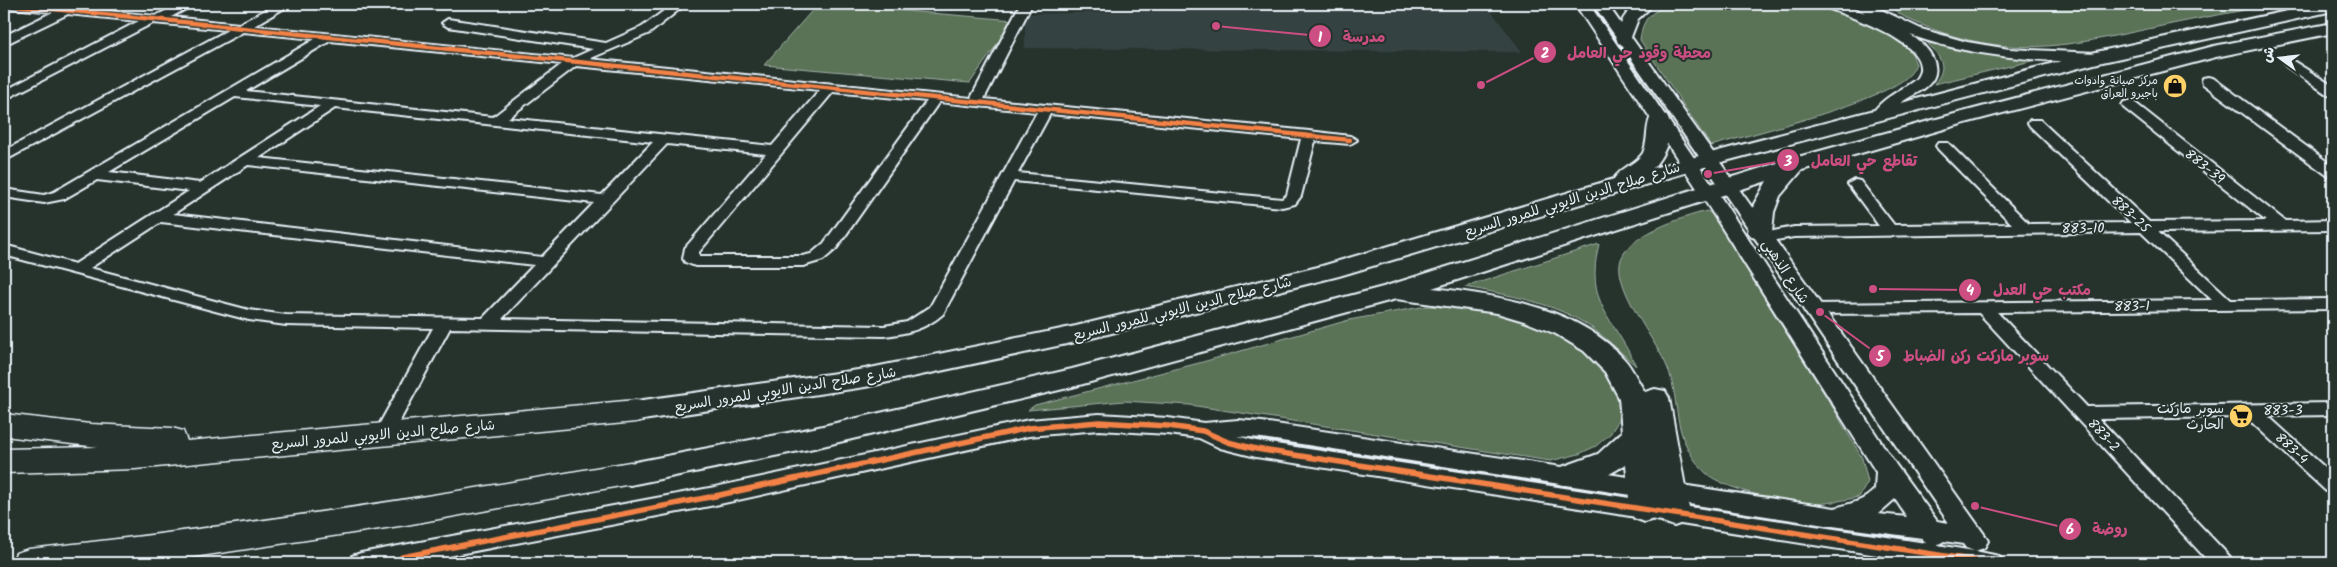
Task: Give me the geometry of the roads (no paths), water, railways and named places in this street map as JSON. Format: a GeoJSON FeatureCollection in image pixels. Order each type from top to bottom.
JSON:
{"type":"FeatureCollection","features":[{"type":"Feature","properties":{"kind":"highway","name":"شارع صلاح الدين الايوبي للمرور السريع"},"geometry":{"type":"LineString","coordinates":[[4,461],[135,457],[636,411]]}},
{"type":"Feature","properties":{"kind":"highway"},"geometry":{"type":"LineString","coordinates":[[4,425],[90,435],[276,444]]}},
{"type":"Feature","properties":{"kind":"highway"},"geometry":{"type":"LineString","coordinates":[[29,563],[268,535],[450,506],[630,474]]}},
{"type":"Feature","properties":{"kind":"main road","name":"شارع صلاح الدين الايوبي للمرور السريع"},"geometry":{"type":"LineString","coordinates":[[636,411],[865,378],[1066,336],[1330,271],[1612,186],[1880,114],[2096,58],[2333,6]]}},
{"type":"Feature","properties":{"kind":"main road"},"geometry":{"type":"LineString","coordinates":[[630,474],[786,444],[990,398],[1392,292],[1795,166],[1958,119],[2214,52],[2333,28]]}},
{"type":"Feature","properties":{"kind":"main road"},"geometry":{"type":"LineString","coordinates":[[1612,186],[1632,175],[1647,162],[1656,148],[1660,134],[1659,118]]}},
{"type":"Feature","properties":{"kind":"main road"},"geometry":{"type":"LineString","coordinates":[[1762,235],[1761,215],[1766,196],[1778,179],[1795,166]]}},
{"type":"Feature","properties":{"kind":"main road"},"geometry":{"type":"LineString","coordinates":[[1392,292],[1450,298],[1538,316],[1573,332],[1603,354],[1621,374],[1634,404],[1637,433],[1658,502]]}},
{"type":"Feature","properties":{"kind":"main road"},"geometry":{"type":"LineString","coordinates":[[1655,398],[1658,502]]}},
{"type":"Feature","properties":{"kind":"main road"},"geometry":{"type":"LineString","coordinates":[[1570,476],[1586,472],[1612,460],[1627,447],[1637,433]]}},
{"type":"Feature","properties":{"kind":"street"},"geometry":{"type":"LineString","coordinates":[[4,4],[64,8],[327,38],[976,101],[1350,140]]}},
{"type":"Feature","properties":{"kind":"street"},"geometry":{"type":"LineString","coordinates":[[4,96],[154,19],[189,4]]}},
{"type":"Feature","properties":{"kind":"street"},"geometry":{"type":"LineString","coordinates":[[4,157],[285,4]]}},
{"type":"Feature","properties":{"kind":"street"},"geometry":{"type":"LineString","coordinates":[[660,4],[679,5]]}},
{"type":"Feature","properties":{"kind":"street"},"geometry":{"type":"LineString","coordinates":[[976,101],[1026,4]]}},
{"type":"Feature","properties":{"kind":"street","name":"شارع الذهبي"},"geometry":{"type":"LineString","coordinates":[[1582,4],[1659,118],[1700,161]]}},
{"type":"Feature","properties":{"kind":"street","name":"شارع الذهبي"},"geometry":{"type":"LineString","coordinates":[[1600,4],[1719,190],[1888,471],[1951,560]]}},
{"type":"Feature","properties":{"kind":"street"},"geometry":{"type":"LineString","coordinates":[[1623,40],[1631,17],[1647,4]]}},
{"type":"Feature","properties":{"kind":"street"},"geometry":{"type":"LineString","coordinates":[[1830,4],[1899,33],[1919,50],[1927,62],[1928,75],[1923,81],[1898,96],[1880,114]]}},
{"type":"Feature","properties":{"kind":"street"},"geometry":{"type":"LineString","coordinates":[[1859,4],[1907,29],[1958,45],[2009,54],[2096,58]]}},
{"type":"Feature","properties":{"kind":"street"},"geometry":{"type":"LineString","coordinates":[[497,120],[571,63],[646,30],[679,5]]}},
{"type":"Feature","properties":{"kind":"street"},"geometry":{"type":"LineString","coordinates":[[4,41],[64,8]]}},
{"type":"Feature","properties":{"kind":"street"},"geometry":{"type":"LineString","coordinates":[[448,23],[606,47]]}},
{"type":"Feature","properties":{"kind":"street"},"geometry":{"type":"LineString","coordinates":[[4,193],[49,199],[59,196],[327,38]]}},
{"type":"Feature","properties":{"kind":"street"},"geometry":{"type":"LineString","coordinates":[[2290,63],[2333,92]]}},
{"type":"Feature","properties":{"kind":"street"},"geometry":{"type":"LineString","coordinates":[[2208,81],[2333,172]]}},
{"type":"Feature","properties":{"kind":"street"},"geometry":{"type":"LineString","coordinates":[[829,88],[691,251],[691,258],[695,261],[803,261],[823,254],[936,98]]}},
{"type":"Feature","properties":{"kind":"street"},"geometry":{"type":"LineString","coordinates":[[232,93],[776,151]]}},
{"type":"Feature","properties":{"kind":"street"},"geometry":{"type":"LineString","coordinates":[[78,269],[334,103]]}},
{"type":"Feature","properties":{"kind":"street","name":"883-39"},"geometry":{"type":"LineString","coordinates":[[2129,105],[2282,226]]}},
{"type":"Feature","properties":{"kind":"street"},"geometry":{"type":"LineString","coordinates":[[4,250],[267,318],[444,324],[900,330],[928,319],[937,310],[1046,108]]}},
{"type":"Feature","properties":{"kind":"street","name":"883-25"},"geometry":{"type":"LineString","coordinates":[[2035,123],[2227,305]]}},
{"type":"Feature","properties":{"kind":"street"},"geometry":{"type":"LineString","coordinates":[[1009,176],[1282,204],[1294,196],[1309,135]]}},
{"type":"Feature","properties":{"kind":"street"},"geometry":{"type":"LineString","coordinates":[[487,324],[665,138]]}},
{"type":"Feature","properties":{"kind":"street"},"geometry":{"type":"LineString","coordinates":[[1943,146],[2026,229]]}},
{"type":"Feature","properties":{"kind":"street"},"geometry":{"type":"LineString","coordinates":[[247,161],[606,200]]}},
{"type":"Feature","properties":{"kind":"street"},"geometry":{"type":"LineString","coordinates":[[95,175],[204,188]]}},
{"type":"Feature","properties":{"kind":"street"},"geometry":{"type":"LineString","coordinates":[[1855,184],[1890,230]]}},
{"type":"Feature","properties":{"kind":"street","name":"شارع الذهبي"},"geometry":{"type":"LineString","coordinates":[[1719,190],[1762,235],[1812,310],[1990,563]]}},
{"type":"Feature","properties":{"kind":"street"},"geometry":{"type":"LineString","coordinates":[[160,217],[546,262]]}},
{"type":"Feature","properties":{"kind":"street","name":"883-10"},"geometry":{"type":"LineString","coordinates":[[1762,235],[1794,232],[1890,230],[2333,226]]}},
{"type":"Feature","properties":{"kind":"street","name":"883-1"},"geometry":{"type":"LineString","coordinates":[[1812,310],[2333,304]]}},
{"type":"Feature","properties":{"kind":"street","name":"883-2"},"geometry":{"type":"LineString","coordinates":[[1984,308],[2223,563]]}},
{"type":"Feature","properties":{"kind":"street"},"geometry":{"type":"LineString","coordinates":[[383,434],[444,324]]}},
{"type":"Feature","properties":{"kind":"street","name":"883-3"},"geometry":{"type":"LineString","coordinates":[[2082,413],[2333,409]]}},
{"type":"Feature","properties":{"kind":"street","name":"883-4"},"geometry":{"type":"LineString","coordinates":[[2250,410],[2333,486]]}},
{"type":"Feature","properties":{"kind":"street"},"geometry":{"type":"LineString","coordinates":[[361,563],[402,557],[715,496],[994,434],[1064,424],[1125,423],[1202,431],[1250,428],[1570,476],[1658,502],[1951,560],[1990,563]]}},
{"type":"Feature","properties":{"kind":"street"},"geometry":{"type":"LineString","coordinates":[[1202,431],[1228,442],[1256,449],[1658,502],[1825,516],[1970,535]]}},
{"type":"Feature","properties":{"kind":"street"},"geometry":{"type":"LineString","coordinates":[[1825,516],[1865,510],[1879,501],[1887,490],[1888,471]]}},
{"type":"Feature","properties":{"kind":"street"},"geometry":{"type":"LineString","coordinates":[[1875,546],[1904,563]]}},
{"type":"Feature","properties":{"kind":"street"},"geometry":{"type":"LineString","coordinates":[[402,557],[449,563]]}},
{"type":"Feature","properties":{"kind":"place","name":"مدرسة"},"geometry":{"type":"Point","coordinates":[1216,26]}},
{"type":"Feature","properties":{"kind":"place","name":"محطة وقود حي العامل"},"geometry":{"type":"Point","coordinates":[1481,85]}},
{"type":"Feature","properties":{"kind":"place","name":"مركز صيانة وادوات باجيرو العراق"},"geometry":{"type":"Point","coordinates":[2175,86]}},
{"type":"Feature","properties":{"kind":"place","name":"تقاطع حي العامل"},"geometry":{"type":"Point","coordinates":[1708,174]}},
{"type":"Feature","properties":{"kind":"place","name":"مكتب حي العدل"},"geometry":{"type":"Point","coordinates":[1873,289]}},
{"type":"Feature","properties":{"kind":"place","name":"سوبر ماركت ركن الضباط"},"geometry":{"type":"Point","coordinates":[1820,312]}},
{"type":"Feature","properties":{"kind":"place","name":"سوبر ماركت الحارث"},"geometry":{"type":"Point","coordinates":[2241,416]}},
{"type":"Feature","properties":{"kind":"place","name":"روضة"},"geometry":{"type":"Point","coordinates":[1975,506]}}]}
